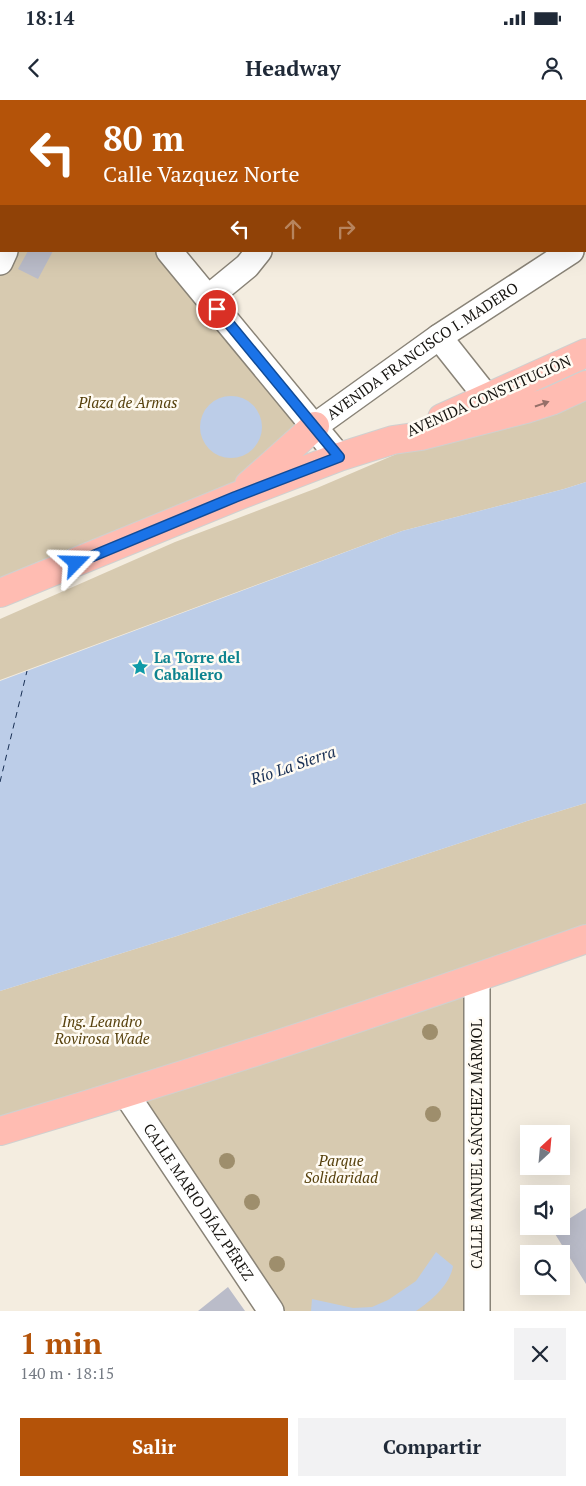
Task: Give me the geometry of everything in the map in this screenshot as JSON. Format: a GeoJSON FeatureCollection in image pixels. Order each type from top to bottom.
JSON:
{"type":"FeatureCollection","features":[{"type":"Feature","properties":{"kind":"main road","name":"AVENIDA CONSTITUCIÓN"},"geometry":{"type":"LineString","coordinates":[[495,407],[586,352]]}},
{"type":"Feature","properties":{"kind":"main road"},"geometry":{"type":"LineString","coordinates":[[2,591],[339,457],[393,440],[420,436],[495,407],[551,401],[586,385]]}},
{"type":"Feature","properties":{"kind":"main road","name":"AVENIDA FRANCISCO I. MADERO"},"geometry":{"type":"LineString","coordinates":[[235,497],[315,426]]}},
{"type":"Feature","properties":{"kind":"main road"},"geometry":{"type":"LineString","coordinates":[[0,1132],[126,1094],[477,978],[586,939]]}},
{"type":"Feature","properties":{"kind":"street"},"geometry":{"type":"LineString","coordinates":[[170,252],[339,457]]}},
{"type":"Feature","properties":{"kind":"street"},"geometry":{"type":"LineString","coordinates":[[208,298],[248,266],[258,252]]}},
{"type":"Feature","properties":{"kind":"street","name":"AVENIDA FRANCISCO I. MADERO"},"geometry":{"type":"LineString","coordinates":[[315,426],[439,337],[571,252]]}},
{"type":"Feature","properties":{"kind":"street"},"geometry":{"type":"LineString","coordinates":[[574,252],[586,263]]}},
{"type":"Feature","properties":{"kind":"street"},"geometry":{"type":"LineString","coordinates":[[439,337],[495,407]]}},
{"type":"Feature","properties":{"kind":"street","name":"CALLE MANUEL SÁNCHEZ MÁRMOL"},"geometry":{"type":"LineString","coordinates":[[477,978],[478,1311]]}},
{"type":"Feature","properties":{"kind":"street","name":"CALLE MARIO DÍAZ PÉREZ"},"geometry":{"type":"LineString","coordinates":[[126,1094],[271,1311]]}},
{"type":"Feature","properties":{"kind":"green space","name":"Plaza de Armas"},"geometry":{"type":"Polygon","coordinates":[[[0,252],[170,252],[315,426],[235,497],[0,587],[0,252]]]}},
{"type":"Feature","properties":{"kind":"green space"},"geometry":{"type":"Polygon","coordinates":[[[586,373],[586,482],[402,531],[0,680],[0,619],[175,542],[317,488],[586,373]]]}},
{"type":"Feature","properties":{"kind":"green space"},"geometry":{"type":"Polygon","coordinates":[[[586,803],[586,939],[477,978],[478,1311],[271,1311],[126,1094],[0,1131],[0,991],[177,936],[586,803]]]}},
{"type":"Feature","properties":{"kind":"water"},"geometry":{"type":"Polygon","coordinates":[[[225,396],[237,396],[253,405],[260,415],[262,427],[260,439],[253,449],[237,458],[225,458],[214,453],[205,444],[200,433],[200,421],[205,410],[214,401],[225,396]]]}},
{"type":"Feature","properties":{"kind":"water","name":"Río La Sierra"},"geometry":{"type":"Polygon","coordinates":[[[586,482],[586,803],[177,936],[0,991],[0,681],[402,531],[586,482]]]}},
{"type":"Feature","properties":{"kind":"water"},"geometry":{"type":"Polygon","coordinates":[[[436,1252],[453,1266],[451,1273],[439,1292],[416,1311],[311,1311],[312,1299],[353,1308],[372,1307],[388,1300],[416,1281],[436,1252]]]}},
{"type":"Feature","properties":{"kind":"building"},"geometry":{"type":"Polygon","coordinates":[[[27,252],[52,252],[38,279],[18,269],[27,252]]]}},
{"type":"Feature","properties":{"kind":"building"},"geometry":{"type":"Polygon","coordinates":[[[586,1208],[586,1284],[570,1258],[570,1245],[562,1245],[556,1235],[570,1235],[570,1218],[586,1208]]]}},
{"type":"Feature","properties":{"kind":"building"},"geometry":{"type":"Polygon","coordinates":[[[228,1287],[245,1311],[198,1311],[228,1287]]]}},
{"type":"Feature","properties":{"kind":"ferry route"},"geometry":{"type":"LineString","coordinates":[[0,782],[27,671]]}},
{"type":"Feature","properties":{"kind":"place","name":"La Torre del Caballero"},"geometry":{"type":"Point","coordinates":[140,667]}},
{"type":"Feature","properties":{"kind":"route"},"geometry":{"type":"LineString","coordinates":[[76,563],[235,497],[339,457],[217,309]]}},
{"type":"Feature","properties":{"kind":"park label","name":"Ing. Leandro Rovirosa Wade"},"geometry":{"type":"Point","coordinates":[102,1030]}},
{"type":"Feature","properties":{"kind":"park label","name":"Parque Solidaridad"},"geometry":{"type":"Point","coordinates":[341,1170]}}]}
